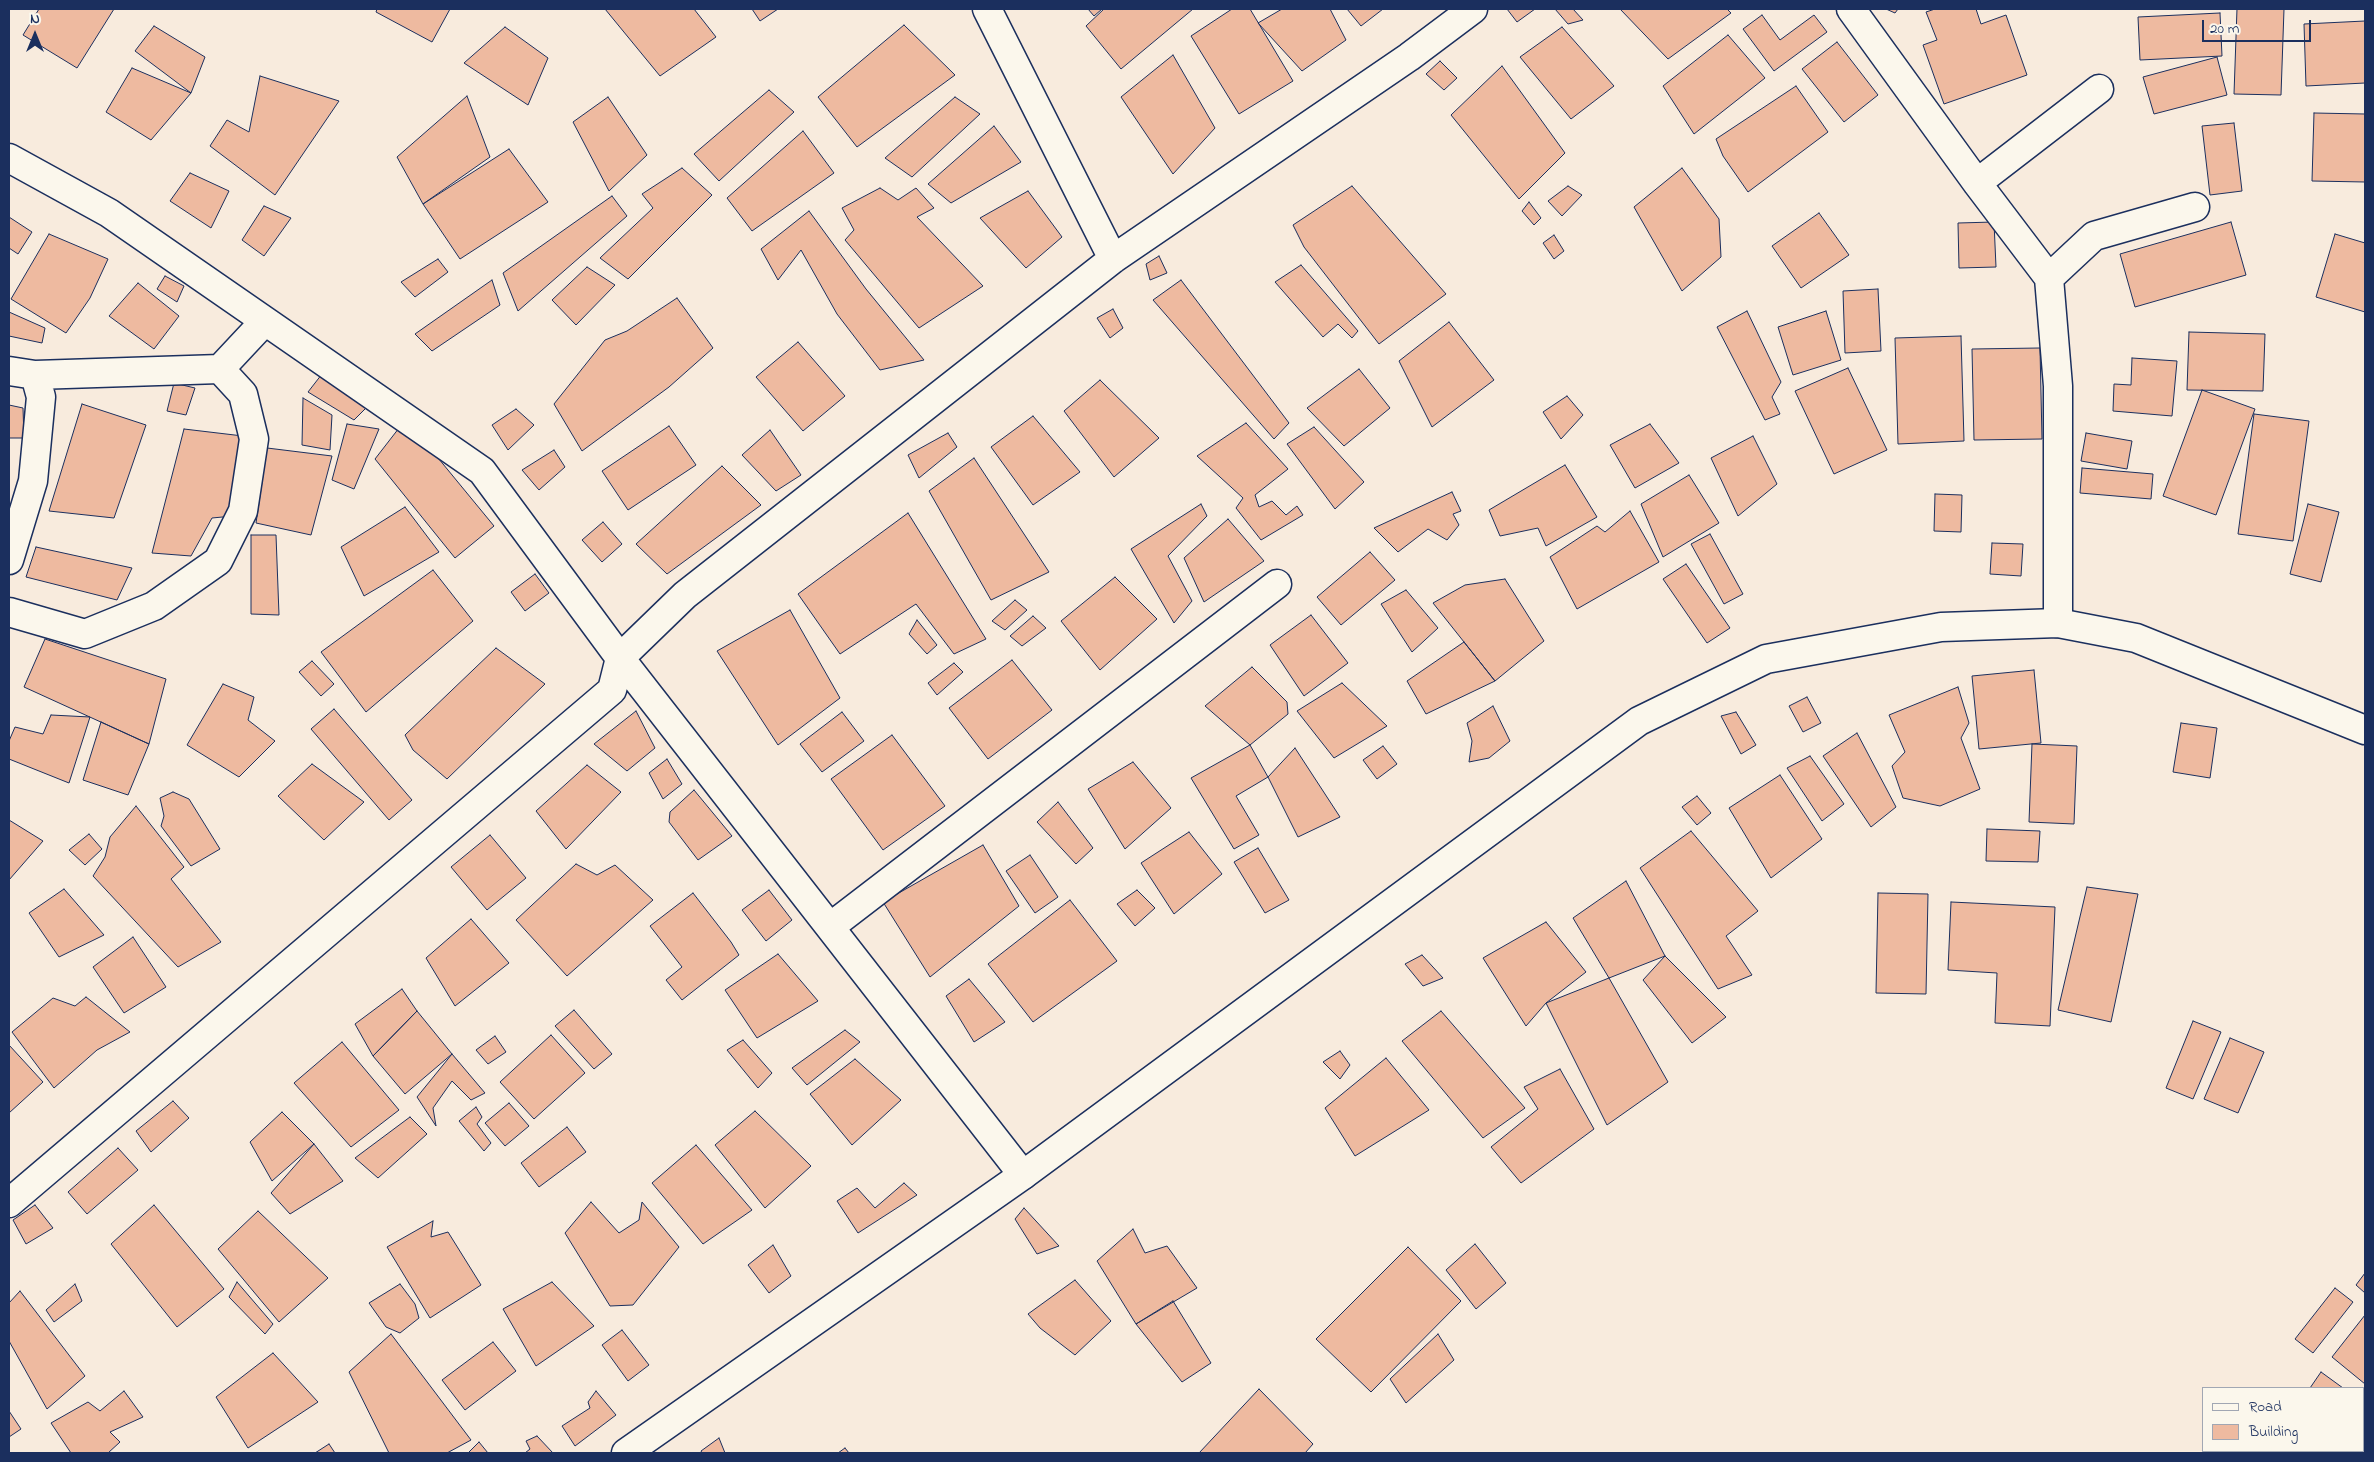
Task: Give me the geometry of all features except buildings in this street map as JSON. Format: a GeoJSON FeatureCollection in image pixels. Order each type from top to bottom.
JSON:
{"type":"FeatureCollection","features":[{"type":"Feature","properties":{"kind":"street"},"geometry":{"type":"LineString","coordinates":[[987,9],[1113,259]]}},
{"type":"Feature","properties":{"kind":"street"},"geometry":{"type":"LineString","coordinates":[[9,1203],[612,690],[620,658],[685,595],[1113,259],[1408,57],[1473,9]]}},
{"type":"Feature","properties":{"kind":"street"},"geometry":{"type":"LineString","coordinates":[[1851,9],[1977,183],[2049,278],[2058,386],[2058,623]]}},
{"type":"Feature","properties":{"kind":"street"},"geometry":{"type":"LineString","coordinates":[[1977,183],[2099,88]]}},
{"type":"Feature","properties":{"kind":"street"},"geometry":{"type":"LineString","coordinates":[[9,158],[109,213],[482,471],[620,658],[1023,1176]]}},
{"type":"Feature","properties":{"kind":"street"},"geometry":{"type":"LineString","coordinates":[[2049,278],[2094,236],[2195,207]]}},
{"type":"Feature","properties":{"kind":"street"},"geometry":{"type":"LineString","coordinates":[[9,371],[35,375],[220,369],[264,322]]}},
{"type":"Feature","properties":{"kind":"street"},"geometry":{"type":"LineString","coordinates":[[9,612],[86,634],[154,606],[218,561],[244,511],[254,439],[244,394],[220,369]]}},
{"type":"Feature","properties":{"kind":"street"},"geometry":{"type":"LineString","coordinates":[[9,560],[33,481],[40,398],[35,375]]}},
{"type":"Feature","properties":{"kind":"street"},"geometry":{"type":"LineString","coordinates":[[830,927],[1277,584]]}},
{"type":"Feature","properties":{"kind":"street"},"geometry":{"type":"LineString","coordinates":[[626,1453],[1023,1176],[1639,721],[1766,659],[1941,627],[2058,623],[2136,638],[2365,730]]}}]}
